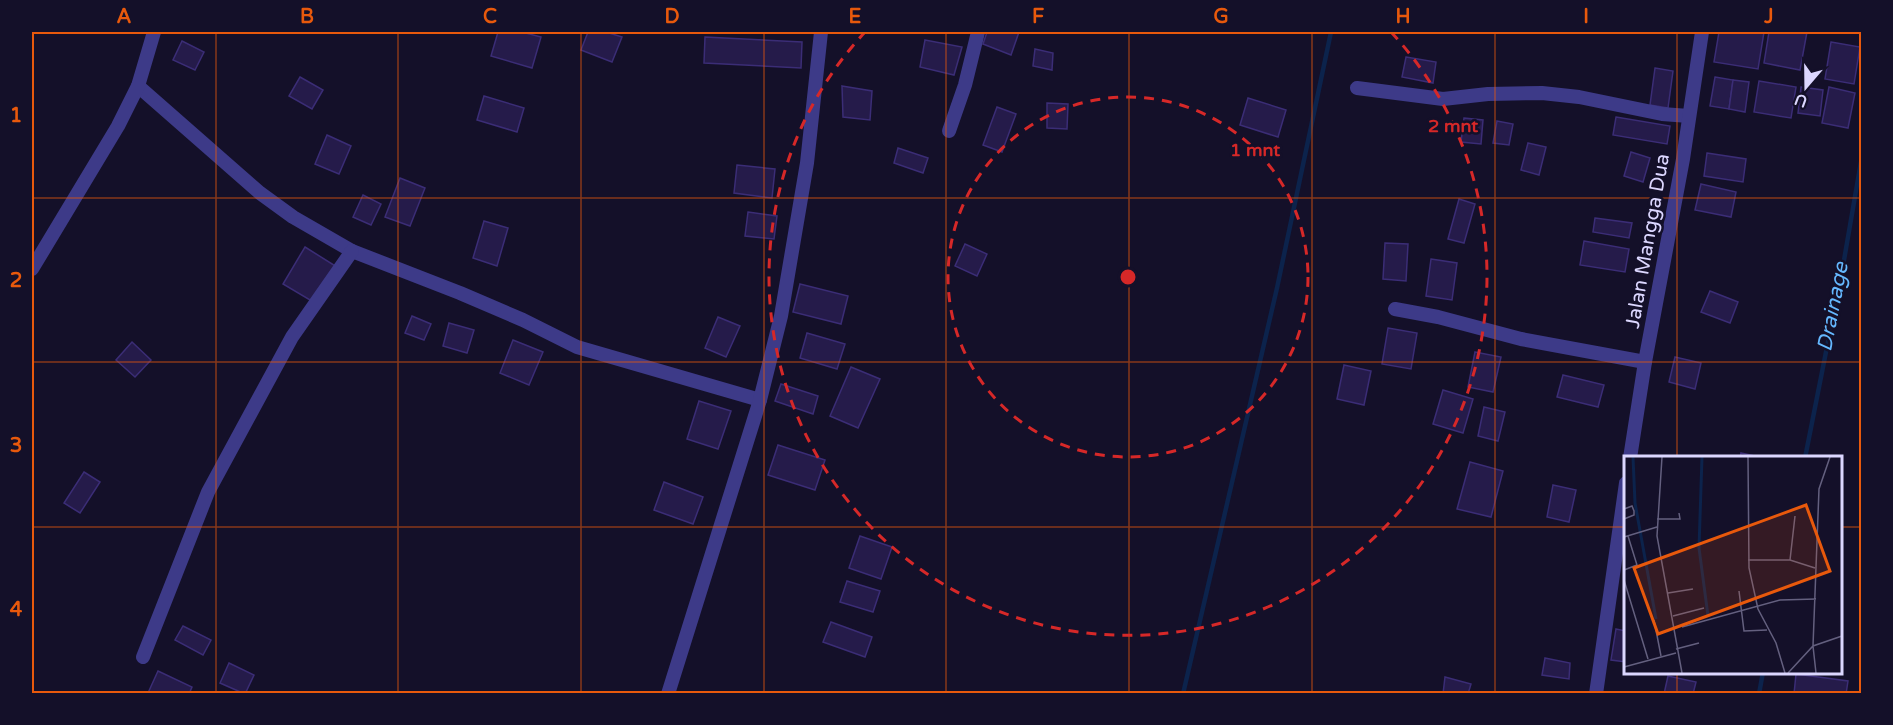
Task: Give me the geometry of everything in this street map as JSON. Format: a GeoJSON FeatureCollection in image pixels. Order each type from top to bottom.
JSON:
{"type":"FeatureCollection","features":[{"type":"Feature","properties":{"kind":"street"},"geometry":{"type":"LineString","coordinates":[[32,269],[118,126],[138,86],[154,32]]}},
{"type":"Feature","properties":{"kind":"street"},"geometry":{"type":"LineString","coordinates":[[668,693],[759,400],[782,315],[807,164],[821,32]]}},
{"type":"Feature","properties":{"kind":"street"},"geometry":{"type":"LineString","coordinates":[[949,131],[965,85],[978,32]]}},
{"type":"Feature","properties":{"kind":"street","name":"Jalan Mangga Dua"},"geometry":{"type":"LineString","coordinates":[[1630,456],[1702,32]]}},
{"type":"Feature","properties":{"kind":"street"},"geometry":{"type":"LineString","coordinates":[[138,86],[260,193],[293,218],[352,251],[471,297],[523,320],[577,348],[759,400]]}},
{"type":"Feature","properties":{"kind":"street"},"geometry":{"type":"LineString","coordinates":[[1357,88],[1443,99],[1488,94],[1542,93],[1579,97],[1662,114],[1689,116]]}},
{"type":"Feature","properties":{"kind":"street"},"geometry":{"type":"LineString","coordinates":[[144,657],[208,492],[292,337],[352,251]]}},
{"type":"Feature","properties":{"kind":"street"},"geometry":{"type":"LineString","coordinates":[[1395,309],[1438,317],[1521,339],[1646,362]]}},
{"type":"Feature","properties":{"kind":"street"},"geometry":{"type":"LineString","coordinates":[[1596,693],[1624,497]]}},
{"type":"Feature","properties":{"kind":"building"},"geometry":{"type":"Polygon","coordinates":[[[498,32],[522,32],[541,37],[532,68],[491,56],[498,32]]]}},
{"type":"Feature","properties":{"kind":"building"},"geometry":{"type":"Polygon","coordinates":[[[588,32],[606,32],[622,37],[612,62],[581,50],[588,32]]]}},
{"type":"Feature","properties":{"kind":"building"},"geometry":{"type":"Polygon","coordinates":[[[987,32],[1019,32],[1011,55],[983,44],[987,32]]]}},
{"type":"Feature","properties":{"kind":"building"},"geometry":{"type":"Polygon","coordinates":[[[1719,32],[1764,32],[1758,69],[1714,62],[1719,32]]]}},
{"type":"Feature","properties":{"kind":"building"},"geometry":{"type":"Polygon","coordinates":[[[1769,32],[1807,32],[1800,70],[1764,63],[1769,32]]]}},
{"type":"Feature","properties":{"kind":"building"},"geometry":{"type":"Polygon","coordinates":[[[705,37],[802,42],[801,68],[704,63],[705,37]]]}},
{"type":"Feature","properties":{"kind":"building"},"geometry":{"type":"Polygon","coordinates":[[[925,40],[962,47],[954,75],[920,67],[925,40]]]}},
{"type":"Feature","properties":{"kind":"building"},"geometry":{"type":"Polygon","coordinates":[[[182,41],[204,52],[195,70],[173,60],[182,41]]]}},
{"type":"Feature","properties":{"kind":"building"},"geometry":{"type":"Polygon","coordinates":[[[1831,42],[1860,47],[1854,84],[1825,79],[1831,42]]]}},
{"type":"Feature","properties":{"kind":"building"},"geometry":{"type":"Polygon","coordinates":[[[1035,49],[1053,53],[1052,70],[1033,66],[1035,49]]]}},
{"type":"Feature","properties":{"kind":"building"},"geometry":{"type":"Polygon","coordinates":[[[1406,57],[1436,62],[1433,83],[1402,77],[1406,57]]]}},
{"type":"Feature","properties":{"kind":"building"},"geometry":{"type":"Polygon","coordinates":[[[1655,68],[1673,71],[1668,108],[1650,105],[1655,68]]]}},
{"type":"Feature","properties":{"kind":"building"},"geometry":{"type":"Polygon","coordinates":[[[300,77],[323,90],[312,109],[289,96],[300,77]]]}},
{"type":"Feature","properties":{"kind":"building"},"geometry":{"type":"Polygon","coordinates":[[[1715,77],[1733,80],[1729,109],[1710,106],[1715,77]]]}},
{"type":"Feature","properties":{"kind":"building"},"geometry":{"type":"Polygon","coordinates":[[[1733,80],[1749,82],[1745,112],[1729,109],[1733,80]]]}},
{"type":"Feature","properties":{"kind":"building"},"geometry":{"type":"Polygon","coordinates":[[[1759,81],[1796,87],[1791,118],[1754,112],[1759,81]]]}},
{"type":"Feature","properties":{"kind":"building"},"geometry":{"type":"Polygon","coordinates":[[[842,86],[872,91],[870,120],[843,117],[842,86]]]}},
{"type":"Feature","properties":{"kind":"building"},"geometry":{"type":"Polygon","coordinates":[[[1801,87],[1823,90],[1820,116],[1798,113],[1801,87]]]}},
{"type":"Feature","properties":{"kind":"building"},"geometry":{"type":"Polygon","coordinates":[[[1829,87],[1855,93],[1848,128],[1822,123],[1829,87]]]}},
{"type":"Feature","properties":{"kind":"building"},"geometry":{"type":"Polygon","coordinates":[[[484,96],[524,108],[517,132],[477,120],[484,96]]]}},
{"type":"Feature","properties":{"kind":"building"},"geometry":{"type":"Polygon","coordinates":[[[1248,98],[1286,110],[1278,137],[1240,125],[1248,98]]]}},
{"type":"Feature","properties":{"kind":"building"},"geometry":{"type":"Polygon","coordinates":[[[1047,103],[1068,104],[1067,129],[1047,128],[1047,103]]]}},
{"type":"Feature","properties":{"kind":"building"},"geometry":{"type":"Polygon","coordinates":[[[997,107],[1016,114],[1002,152],[983,145],[997,107]]]}},
{"type":"Feature","properties":{"kind":"building"},"geometry":{"type":"Polygon","coordinates":[[[1616,117],[1670,126],[1667,144],[1613,135],[1616,117]]]}},
{"type":"Feature","properties":{"kind":"building"},"geometry":{"type":"Polygon","coordinates":[[[1464,118],[1483,120],[1481,144],[1461,142],[1464,118]]]}},
{"type":"Feature","properties":{"kind":"building"},"geometry":{"type":"Polygon","coordinates":[[[1497,121],[1513,124],[1509,145],[1493,143],[1497,121]]]}},
{"type":"Feature","properties":{"kind":"building"},"geometry":{"type":"Polygon","coordinates":[[[327,135],[351,146],[339,174],[315,164],[327,135]]]}},
{"type":"Feature","properties":{"kind":"building"},"geometry":{"type":"Polygon","coordinates":[[[1528,143],[1546,147],[1539,175],[1521,170],[1528,143]]]}},
{"type":"Feature","properties":{"kind":"building"},"geometry":{"type":"Polygon","coordinates":[[[898,148],[928,158],[923,173],[894,163],[898,148]]]}},
{"type":"Feature","properties":{"kind":"building"},"geometry":{"type":"Polygon","coordinates":[[[1631,152],[1650,158],[1643,182],[1624,176],[1631,152]]]}},
{"type":"Feature","properties":{"kind":"building"},"geometry":{"type":"Polygon","coordinates":[[[1707,153],[1746,159],[1743,182],[1704,176],[1707,153]]]}},
{"type":"Feature","properties":{"kind":"building"},"geometry":{"type":"Polygon","coordinates":[[[737,165],[775,169],[772,198],[734,193],[737,165]]]}},
{"type":"Feature","properties":{"kind":"building"},"geometry":{"type":"Polygon","coordinates":[[[400,178],[425,188],[410,226],[385,217],[400,178]]]}},
{"type":"Feature","properties":{"kind":"building"},"geometry":{"type":"Polygon","coordinates":[[[1701,184],[1736,192],[1731,217],[1695,210],[1701,184]]]}},
{"type":"Feature","properties":{"kind":"building"},"geometry":{"type":"Polygon","coordinates":[[[363,195],[381,204],[371,225],[353,217],[363,195]]]}},
{"type":"Feature","properties":{"kind":"building"},"geometry":{"type":"Polygon","coordinates":[[[1459,199],[1475,204],[1464,243],[1448,239],[1459,199]]]}},
{"type":"Feature","properties":{"kind":"building"},"geometry":{"type":"Polygon","coordinates":[[[748,212],[777,216],[774,239],[745,236],[748,212]]]}},
{"type":"Feature","properties":{"kind":"building"},"geometry":{"type":"Polygon","coordinates":[[[1595,218],[1632,223],[1629,238],[1593,232],[1595,218]]]}},
{"type":"Feature","properties":{"kind":"building"},"geometry":{"type":"Polygon","coordinates":[[[484,221],[508,228],[497,266],[473,258],[484,221]]]}},
{"type":"Feature","properties":{"kind":"building"},"geometry":{"type":"Polygon","coordinates":[[[1584,241],[1629,249],[1625,272],[1580,265],[1584,241]]]}},
{"type":"Feature","properties":{"kind":"building"},"geometry":{"type":"Polygon","coordinates":[[[1385,243],[1408,244],[1406,281],[1383,279],[1385,243]]]}},
{"type":"Feature","properties":{"kind":"building"},"geometry":{"type":"Polygon","coordinates":[[[965,244],[987,254],[977,276],[955,266],[965,244]]]}},
{"type":"Feature","properties":{"kind":"building"},"geometry":{"type":"Polygon","coordinates":[[[305,247],[337,267],[315,303],[283,284],[305,247]]]}},
{"type":"Feature","properties":{"kind":"building"},"geometry":{"type":"Polygon","coordinates":[[[1431,259],[1457,263],[1452,300],[1426,296],[1431,259]]]}},
{"type":"Feature","properties":{"kind":"building"},"geometry":{"type":"Polygon","coordinates":[[[800,284],[848,296],[841,324],[793,312],[800,284]]]}},
{"type":"Feature","properties":{"kind":"building"},"geometry":{"type":"Polygon","coordinates":[[[1710,291],[1738,302],[1730,323],[1701,312],[1710,291]]]}},
{"type":"Feature","properties":{"kind":"building"},"geometry":{"type":"Polygon","coordinates":[[[412,316],[431,324],[424,340],[405,333],[412,316]]]}},
{"type":"Feature","properties":{"kind":"building"},"geometry":{"type":"Polygon","coordinates":[[[718,317],[740,326],[726,357],[705,348],[718,317]]]}},
{"type":"Feature","properties":{"kind":"building"},"geometry":{"type":"Polygon","coordinates":[[[449,323],[474,330],[467,353],[443,346],[449,323]]]}},
{"type":"Feature","properties":{"kind":"building"},"geometry":{"type":"Polygon","coordinates":[[[1388,328],[1417,333],[1411,369],[1382,364],[1388,328]]]}},
{"type":"Feature","properties":{"kind":"building"},"geometry":{"type":"Polygon","coordinates":[[[807,333],[845,344],[837,369],[800,358],[807,333]]]}},
{"type":"Feature","properties":{"kind":"building"},"geometry":{"type":"Polygon","coordinates":[[[513,340],[543,352],[529,385],[500,373],[513,340]]]}},
{"type":"Feature","properties":{"kind":"building"},"geometry":{"type":"Polygon","coordinates":[[[132,342],[151,360],[135,377],[116,360],[132,342]]]}},
{"type":"Feature","properties":{"kind":"building"},"geometry":{"type":"Polygon","coordinates":[[[1475,352],[1501,357],[1493,392],[1468,387],[1475,352]]]}},
{"type":"Feature","properties":{"kind":"building"},"geometry":{"type":"Polygon","coordinates":[[[1675,357],[1701,363],[1695,389],[1669,382],[1675,357]]]}},
{"type":"Feature","properties":{"kind":"building"},"geometry":{"type":"Polygon","coordinates":[[[1344,365],[1371,371],[1364,405],[1337,399],[1344,365]]]}},
{"type":"Feature","properties":{"kind":"building"},"geometry":{"type":"Polygon","coordinates":[[[851,367],[880,379],[858,428],[830,416],[851,367]]]}},
{"type":"Feature","properties":{"kind":"building"},"geometry":{"type":"Polygon","coordinates":[[[1563,375],[1604,385],[1598,407],[1557,397],[1563,375]]]}},
{"type":"Feature","properties":{"kind":"building"},"geometry":{"type":"Polygon","coordinates":[[[781,384],[818,396],[813,414],[775,401],[781,384]]]}},
{"type":"Feature","properties":{"kind":"building"},"geometry":{"type":"Polygon","coordinates":[[[1443,390],[1473,399],[1463,433],[1433,424],[1443,390]]]}},
{"type":"Feature","properties":{"kind":"building"},"geometry":{"type":"Polygon","coordinates":[[[699,401],[731,411],[718,449],[687,439],[699,401]]]}},
{"type":"Feature","properties":{"kind":"building"},"geometry":{"type":"Polygon","coordinates":[[[1484,407],[1505,412],[1498,441],[1478,436],[1484,407]]]}},
{"type":"Feature","properties":{"kind":"building"},"geometry":{"type":"Polygon","coordinates":[[[778,445],[825,460],[815,490],[768,475],[778,445]]]}},
{"type":"Feature","properties":{"kind":"building"},"geometry":{"type":"Polygon","coordinates":[[[1470,462],[1503,471],[1491,517],[1457,509],[1470,462]]]}},
{"type":"Feature","properties":{"kind":"building"},"geometry":{"type":"Polygon","coordinates":[[[84,472],[100,482],[80,513],[64,503],[84,472]]]}},
{"type":"Feature","properties":{"kind":"building"},"geometry":{"type":"Polygon","coordinates":[[[664,482],[703,497],[693,524],[654,510],[664,482]]]}},
{"type":"Feature","properties":{"kind":"building"},"geometry":{"type":"Polygon","coordinates":[[[1553,485],[1576,490],[1569,522],[1547,517],[1553,485]]]}},
{"type":"Feature","properties":{"kind":"building"},"geometry":{"type":"Polygon","coordinates":[[[860,536],[892,547],[881,579],[849,568],[860,536]]]}},
{"type":"Feature","properties":{"kind":"building"},"geometry":{"type":"Polygon","coordinates":[[[847,581],[880,591],[873,612],[840,602],[847,581]]]}},
{"type":"Feature","properties":{"kind":"building"},"geometry":{"type":"Polygon","coordinates":[[[831,622],[872,637],[865,657],[823,642],[831,622]]]}},
{"type":"Feature","properties":{"kind":"building"},"geometry":{"type":"Polygon","coordinates":[[[183,626],[211,640],[203,655],[175,640],[183,626]]]}},
{"type":"Feature","properties":{"kind":"building"},"geometry":{"type":"Polygon","coordinates":[[[1616,629],[1624,631],[1624,662],[1611,660],[1616,629]]]}},
{"type":"Feature","properties":{"kind":"building"},"geometry":{"type":"Polygon","coordinates":[[[1545,658],[1570,663],[1569,679],[1542,675],[1545,658]]]}},
{"type":"Feature","properties":{"kind":"building"},"geometry":{"type":"Polygon","coordinates":[[[229,663],[254,675],[245,694],[220,683],[229,663]]]}},
{"type":"Feature","properties":{"kind":"building"},"geometry":{"type":"Polygon","coordinates":[[[158,671],[192,687],[189,694],[148,693],[158,671]]]}},
{"type":"Feature","properties":{"kind":"building"},"geometry":{"type":"Polygon","coordinates":[[[1796,674],[1848,681],[1846,694],[1794,694],[1796,674]]]}},
{"type":"Feature","properties":{"kind":"building"},"geometry":{"type":"Polygon","coordinates":[[[1668,676],[1696,682],[1693,694],[1664,694],[1668,676]]]}},
{"type":"Feature","properties":{"kind":"building"},"geometry":{"type":"Polygon","coordinates":[[[1445,677],[1471,684],[1468,694],[1443,694],[1445,677]]]}},
{"type":"Feature","properties":{"kind":"waterway"},"geometry":{"type":"LineString","coordinates":[[1183,694],[1277,288],[1331,32]]}},
{"type":"Feature","properties":{"kind":"waterway","name":"Drainage"},"geometry":{"type":"LineString","coordinates":[[1805,456],[1862,156]]}},
{"type":"Feature","properties":{"kind":"waterway","name":"Drainage"},"geometry":{"type":"LineString","coordinates":[[1759,694],[1763,674]]}}]}
